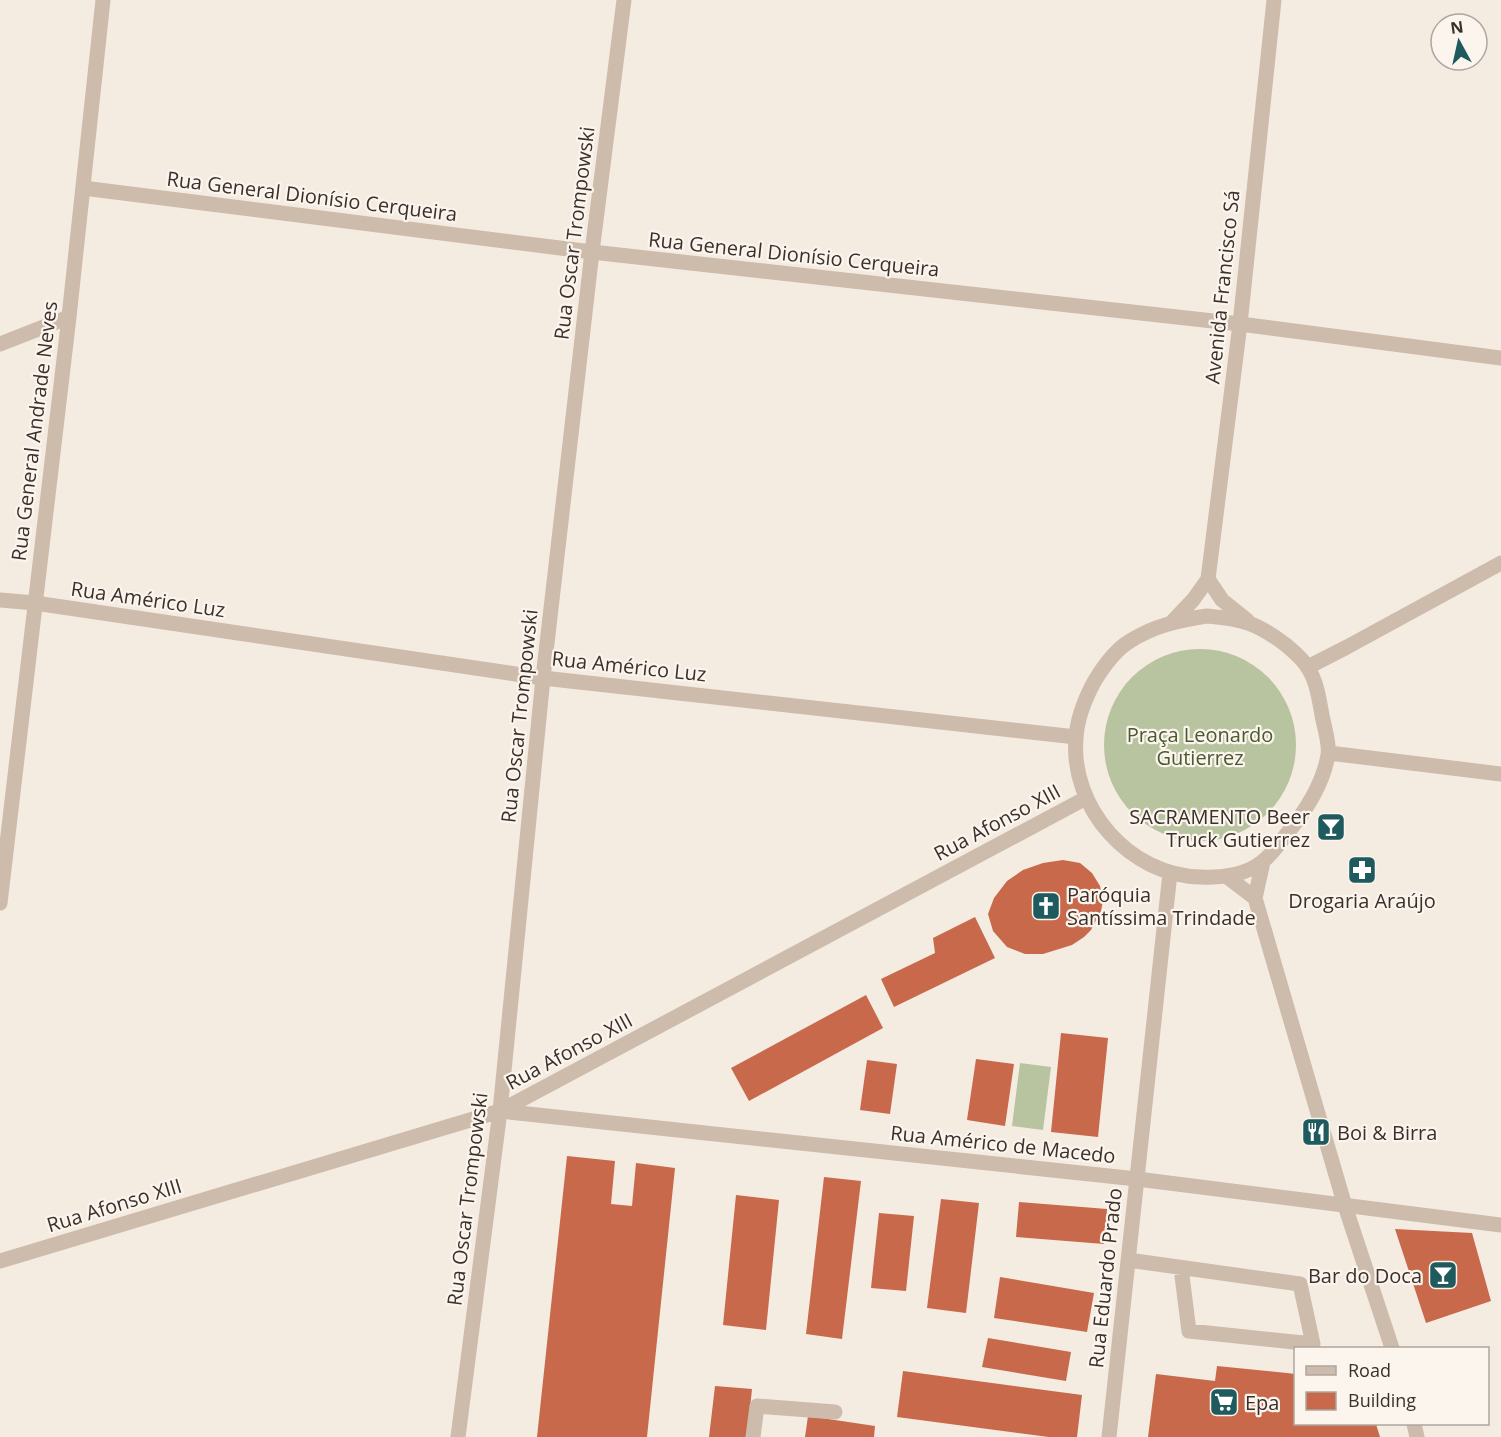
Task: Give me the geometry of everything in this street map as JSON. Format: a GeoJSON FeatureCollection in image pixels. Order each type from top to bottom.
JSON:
{"type":"FeatureCollection","features":[{"type":"Feature","properties":{"kind":"street","name":"Rua General Andrade Neves"},"geometry":{"type":"LineString","coordinates":[[0,903],[69,316],[103,0]]}},
{"type":"Feature","properties":{"kind":"street","name":"Rua Oscar Trompowski"},"geometry":{"type":"LineString","coordinates":[[458,1437],[500,1111],[543,678],[592,252],[624,0]]}},
{"type":"Feature","properties":{"kind":"street","name":"Avenida Francisco Sá"},"geometry":{"type":"LineString","coordinates":[[1173,621],[1193,600],[1208,579],[1240,324],[1274,0]]}},
{"type":"Feature","properties":{"kind":"street","name":"Rua General Dionísio Cerqueira"},"geometry":{"type":"LineString","coordinates":[[83,188],[592,252],[1240,324],[1501,358]]}},
{"type":"Feature","properties":{"kind":"street"},"geometry":{"type":"LineString","coordinates":[[0,344],[69,316]]}},
{"type":"Feature","properties":{"kind":"street"},"geometry":{"type":"LineString","coordinates":[[1308,667],[1501,563]]}},
{"type":"Feature","properties":{"kind":"street"},"geometry":{"type":"LineString","coordinates":[[1208,579],[1222,600],[1251,623],[1292,650],[1308,667],[1318,693],[1329,753],[1322,781],[1311,800],[1263,862],[1245,871],[1226,876],[1200,877],[1170,873],[1146,862],[1120,845],[1100,822],[1086,798],[1077,764],[1076,737],[1085,698],[1102,667],[1128,642],[1173,621],[1207,616],[1251,623]]}},
{"type":"Feature","properties":{"kind":"street","name":"Rua Américo Luz"},"geometry":{"type":"LineString","coordinates":[[0,600],[35,603],[543,678],[1076,737]]}},
{"type":"Feature","properties":{"kind":"street"},"geometry":{"type":"LineString","coordinates":[[1329,753],[1501,774]]}},
{"type":"Feature","properties":{"kind":"street","name":"Rua Afonso XIII"},"geometry":{"type":"LineString","coordinates":[[0,1260],[500,1111],[1086,798]]}},
{"type":"Feature","properties":{"kind":"street"},"geometry":{"type":"LineString","coordinates":[[1263,862],[1254,898],[1345,1206],[1392,1347]]}},
{"type":"Feature","properties":{"kind":"street","name":"Rua Eduardo Prado"},"geometry":{"type":"LineString","coordinates":[[1109,1437],[1170,873]]}},
{"type":"Feature","properties":{"kind":"street"},"geometry":{"type":"LineString","coordinates":[[1226,876],[1254,898]]}},
{"type":"Feature","properties":{"kind":"street","name":"Rua Américo de Macedo"},"geometry":{"type":"LineString","coordinates":[[500,1111],[1137,1179],[1501,1225]]}},
{"type":"Feature","properties":{"kind":"street"},"geometry":{"type":"LineString","coordinates":[[1128,1260],[1300,1284],[1313,1344],[1189,1331],[1180,1268]]}},
{"type":"Feature","properties":{"kind":"street"},"geometry":{"type":"LineString","coordinates":[[753,1437],[757,1406],[835,1412]]}},
{"type":"Feature","properties":{"kind":"green space","name":"Praça Leonardo Gutierrez"},"geometry":{"type":"Polygon","coordinates":[[[1200,649],[1237,656],[1268,677],[1289,708],[1296,745],[1289,782],[1268,813],[1237,834],[1200,841],[1163,834],[1132,813],[1111,782],[1104,745],[1111,708],[1132,677],[1163,656],[1200,649]]]}},
{"type":"Feature","properties":{"kind":"green space"},"geometry":{"type":"Polygon","coordinates":[[[1020,1063],[1051,1067],[1043,1130],[1012,1126],[1020,1063]]]}},
{"type":"Feature","properties":{"kind":"building","name":"Paróquia Santíssima Trindade"},"geometry":{"type":"Polygon","coordinates":[[[1063,860],[1080,863],[1092,873],[1100,886],[1103,901],[1101,911],[1091,930],[1072,945],[1043,954],[1025,954],[1007,947],[993,931],[988,914],[994,898],[1007,881],[1023,870],[1043,863],[1063,860]]]}},
{"type":"Feature","properties":{"kind":"building"},"geometry":{"type":"Polygon","coordinates":[[[975,917],[995,958],[894,1007],[881,979],[935,953],[933,938],[975,917]]]}},
{"type":"Feature","properties":{"kind":"building"},"geometry":{"type":"Polygon","coordinates":[[[866,995],[883,1028],[749,1101],[731,1068],[866,995]]]}},
{"type":"Feature","properties":{"kind":"building"},"geometry":{"type":"Polygon","coordinates":[[[1061,1033],[1108,1038],[1098,1137],[1051,1132],[1061,1033]]]}},
{"type":"Feature","properties":{"kind":"building"},"geometry":{"type":"Polygon","coordinates":[[[976,1059],[1014,1064],[1005,1126],[967,1120],[976,1059]]]}},
{"type":"Feature","properties":{"kind":"building"},"geometry":{"type":"Polygon","coordinates":[[[867,1060],[897,1064],[890,1114],[860,1110],[867,1060]]]}},
{"type":"Feature","properties":{"kind":"building"},"geometry":{"type":"Polygon","coordinates":[[[567,1156],[615,1161],[611,1204],[632,1206],[636,1163],[675,1168],[647,1437],[537,1437],[567,1156]]]}},
{"type":"Feature","properties":{"kind":"building"},"geometry":{"type":"Polygon","coordinates":[[[824,1177],[861,1181],[842,1339],[806,1334],[824,1177]]]}},
{"type":"Feature","properties":{"kind":"building"},"geometry":{"type":"Polygon","coordinates":[[[736,1195],[779,1200],[766,1330],[723,1325],[736,1195]]]}},
{"type":"Feature","properties":{"kind":"building"},"geometry":{"type":"Polygon","coordinates":[[[941,1199],[979,1203],[966,1313],[927,1308],[941,1199]]]}},
{"type":"Feature","properties":{"kind":"building"},"geometry":{"type":"Polygon","coordinates":[[[1019,1202],[1107,1209],[1104,1244],[1016,1237],[1019,1202]]]}},
{"type":"Feature","properties":{"kind":"building"},"geometry":{"type":"Polygon","coordinates":[[[879,1213],[914,1216],[906,1291],[871,1288],[879,1213]]]}},
{"type":"Feature","properties":{"kind":"building"},"geometry":{"type":"Polygon","coordinates":[[[1395,1229],[1472,1233],[1491,1301],[1426,1323],[1395,1229]]]}},
{"type":"Feature","properties":{"kind":"building"},"geometry":{"type":"Polygon","coordinates":[[[1000,1277],[1094,1293],[1087,1332],[994,1318],[1000,1277]]]}},
{"type":"Feature","properties":{"kind":"building"},"geometry":{"type":"Polygon","coordinates":[[[988,1338],[1071,1352],[1066,1381],[982,1367],[988,1338]]]}},
{"type":"Feature","properties":{"kind":"building","name":"Epa"},"geometry":{"type":"Polygon","coordinates":[[[1217,1366],[1294,1374],[1294,1425],[1376,1425],[1380,1437],[1148,1437],[1156,1374],[1215,1381],[1217,1366]]]}},
{"type":"Feature","properties":{"kind":"building"},"geometry":{"type":"Polygon","coordinates":[[[903,1371],[1082,1395],[1077,1437],[1049,1437],[897,1417],[903,1371]]]}},
{"type":"Feature","properties":{"kind":"building"},"geometry":{"type":"Polygon","coordinates":[[[715,1386],[752,1389],[747,1437],[709,1437],[715,1386]]]}},
{"type":"Feature","properties":{"kind":"building"},"geometry":{"type":"Polygon","coordinates":[[[808,1416],[875,1426],[874,1437],[805,1437],[808,1416]]]}},
{"type":"Feature","properties":{"kind":"place","name":"SACRAMENTO Beer Truck Gutierrez"},"geometry":{"type":"Point","coordinates":[1331,827]}},
{"type":"Feature","properties":{"kind":"place","name":"Drogaria Araújo"},"geometry":{"type":"Point","coordinates":[1362,870]}},
{"type":"Feature","properties":{"kind":"place","name":"Paróquia Santíssima Trindade"},"geometry":{"type":"Point","coordinates":[1046,906]}},
{"type":"Feature","properties":{"kind":"place","name":"Boi & Birra"},"geometry":{"type":"Point","coordinates":[1316,1132]}},
{"type":"Feature","properties":{"kind":"place","name":"Bar do Doca"},"geometry":{"type":"Point","coordinates":[1443,1275]}},
{"type":"Feature","properties":{"kind":"place","name":"Epa"},"geometry":{"type":"Point","coordinates":[1224,1402]}}]}
